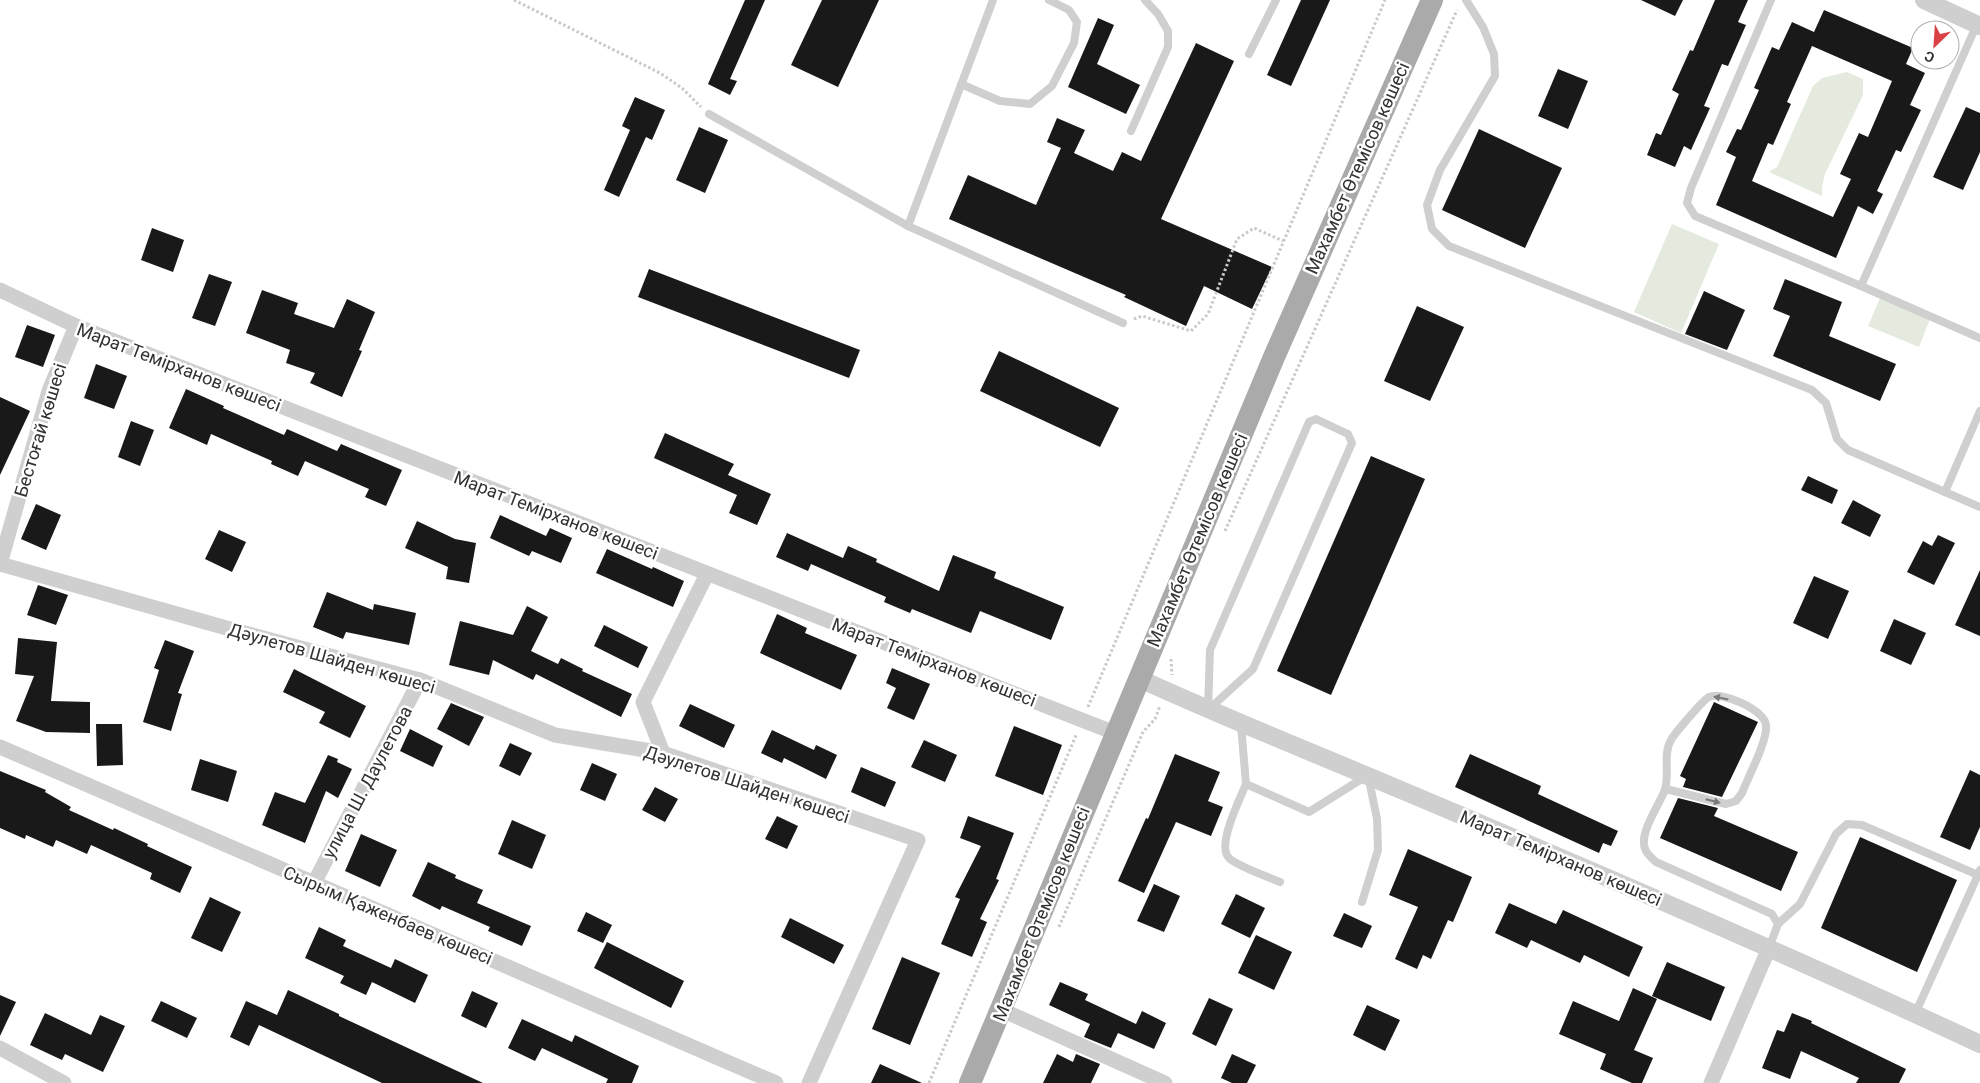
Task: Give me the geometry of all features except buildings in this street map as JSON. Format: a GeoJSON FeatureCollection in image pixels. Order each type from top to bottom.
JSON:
{"type":"FeatureCollection","features":[{"type":"Feature","properties":{"kind":"main road","name":"Махамбет Өтемісов көшесі"},"geometry":{"type":"LineString","coordinates":[[970,1083],[1002,1010],[1138,678],[1278,349],[1432,0]]}},
{"type":"Feature","properties":{"kind":"street"},"geometry":{"type":"LineString","coordinates":[[1924,0],[1979,25]]}},
{"type":"Feature","properties":{"kind":"street","name":"Марат Темірханов көшесі"},"geometry":{"type":"LineString","coordinates":[[0,290],[76,326],[1115,733]]}},
{"type":"Feature","properties":{"kind":"street","name":"Бестоғай көшесі"},"geometry":{"type":"LineString","coordinates":[[0,564],[49,391],[76,326]]}},
{"type":"Feature","properties":{"kind":"street","name":"Дәулетов Шайден көшесі"},"geometry":{"type":"LineString","coordinates":[[0,564],[230,630],[420,680],[555,734],[663,753],[918,840],[810,1083]]}},
{"type":"Feature","properties":{"kind":"street"},"geometry":{"type":"LineString","coordinates":[[663,753],[643,702],[707,574]]}},
{"type":"Feature","properties":{"kind":"street","name":"Марат Темірханов көшесі"},"geometry":{"type":"LineString","coordinates":[[1138,678],[1208,710],[1368,776],[1769,948],[1980,1044]]}},
{"type":"Feature","properties":{"kind":"street","name":"улица Ш. Даулетова"},"geometry":{"type":"LineString","coordinates":[[314,883],[420,680]]}},
{"type":"Feature","properties":{"kind":"street","name":"Сырым Қаженбаев көшесі"},"geometry":{"type":"LineString","coordinates":[[0,747],[776,1083]]}},
{"type":"Feature","properties":{"kind":"street"},"geometry":{"type":"LineString","coordinates":[[1711,1083],[1769,948]]}},
{"type":"Feature","properties":{"kind":"street"},"geometry":{"type":"LineString","coordinates":[[1002,1010],[1165,1083]]}},
{"type":"Feature","properties":{"kind":"street"},"geometry":{"type":"LineString","coordinates":[[0,1048],[64,1083]]}},
{"type":"Feature","properties":{"kind":"lane"},"geometry":{"type":"LineString","coordinates":[[908,226],[992,0]]}},
{"type":"Feature","properties":{"kind":"lane"},"geometry":{"type":"LineString","coordinates":[[961,84],[1000,101],[1030,104],[1052,86],[1074,43],[1076,22],[1069,10],[1049,0]]}},
{"type":"Feature","properties":{"kind":"lane"},"geometry":{"type":"LineString","coordinates":[[1131,131],[1168,47],[1168,31],[1158,14],[1144,0]]}},
{"type":"Feature","properties":{"kind":"lane"},"geometry":{"type":"LineString","coordinates":[[1249,54],[1276,0]]}},
{"type":"Feature","properties":{"kind":"lane"},"geometry":{"type":"LineString","coordinates":[[1466,0],[1484,27],[1494,54],[1495,76],[1440,170],[1427,205],[1432,229],[1449,246],[1812,390],[1826,403],[1837,439],[1848,450],[1980,507]]}},
{"type":"Feature","properties":{"kind":"lane"},"geometry":{"type":"LineString","coordinates":[[1771,0],[1691,188],[1687,202],[1695,216],[1980,338]]}},
{"type":"Feature","properties":{"kind":"lane"},"geometry":{"type":"LineString","coordinates":[[1861,286],[1979,25]]}},
{"type":"Feature","properties":{"kind":"lane"},"geometry":{"type":"LineString","coordinates":[[709,114],[908,226],[1123,323]]}},
{"type":"Feature","properties":{"kind":"lane"},"geometry":{"type":"LineString","coordinates":[[1945,492],[1980,411]]}},
{"type":"Feature","properties":{"kind":"lane"},"geometry":{"type":"LineString","coordinates":[[1316,419],[1348,434],[1352,443],[1253,669],[1208,710],[1210,650],[1309,422],[1316,419]]}},
{"type":"Feature","properties":{"kind":"lane"},"geometry":{"type":"LineString","coordinates":[[1666,789],[1726,804],[1736,801],[1742,793],[1766,735],[1766,723],[1762,716],[1744,705],[1718,695],[1708,697],[1672,739],[1667,749],[1666,789],[1642,838],[1645,851],[1656,862],[1772,914],[1778,924]]}},
{"type":"Feature","properties":{"kind":"lane"},"geometry":{"type":"LineString","coordinates":[[1241,723],[1246,784],[1224,840],[1225,850],[1229,859],[1280,882]]}},
{"type":"Feature","properties":{"kind":"lane"},"geometry":{"type":"LineString","coordinates":[[1246,784],[1309,812],[1368,776],[1377,819],[1378,850],[1362,902]]}},
{"type":"Feature","properties":{"kind":"lane"},"geometry":{"type":"LineString","coordinates":[[1769,948],[1778,924],[1800,904],[1836,834],[1847,824],[1862,825],[1979,872],[1915,1014]]}},
{"type":"Feature","properties":{"kind":"path"},"geometry":{"type":"LineString","coordinates":[[514,0],[660,73],[682,88],[709,114]]}},
{"type":"Feature","properties":{"kind":"path"},"geometry":{"type":"LineString","coordinates":[[930,1083],[1385,0]]}},
{"type":"Feature","properties":{"kind":"path"},"geometry":{"type":"LineString","coordinates":[[1222,538],[1458,9]]}},
{"type":"Feature","properties":{"kind":"path"},"geometry":{"type":"LineString","coordinates":[[1123,323],[1142,316],[1191,331],[1208,314],[1237,239],[1254,228],[1284,241]]}},
{"type":"Feature","properties":{"kind":"path"},"geometry":{"type":"LineString","coordinates":[[1058,929],[1143,732],[1155,719],[1173,673],[1170,661],[1172,654]]}},
{"type":"Feature","properties":{"kind":"shaded area"},"geometry":{"type":"Polygon","coordinates":[[[1847,72],[1863,79],[1863,95],[1825,174],[1822,196],[1769,172],[1777,167],[1813,86],[1822,78],[1847,72]]]}},
{"type":"Feature","properties":{"kind":"shaded area"},"geometry":{"type":"Polygon","coordinates":[[[1672,224],[1719,244],[1681,333],[1634,312],[1672,224]]]}},
{"type":"Feature","properties":{"kind":"shaded area"},"geometry":{"type":"Polygon","coordinates":[[[1880,298],[1930,319],[1919,347],[1868,326],[1880,298]]]}}]}
